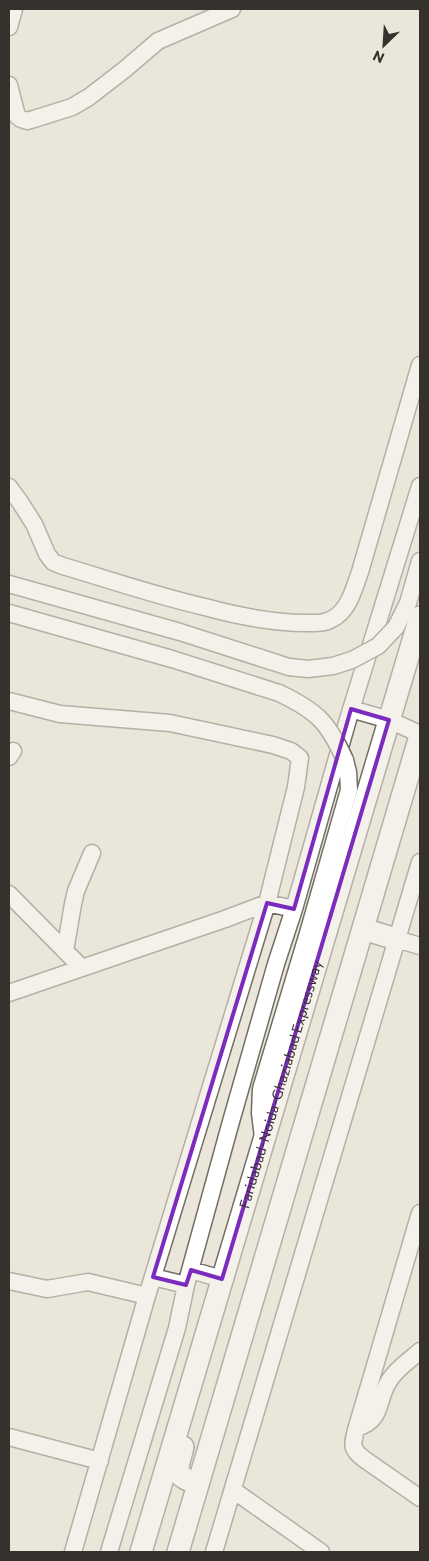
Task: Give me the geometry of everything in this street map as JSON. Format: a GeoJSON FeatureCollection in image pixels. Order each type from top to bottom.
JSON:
{"type":"FeatureCollection","features":[{"type":"Feature","properties":{"kind":"main road","name":"Faridabad-Noida-Ghaziabad Expressway"},"geometry":{"type":"LineString","coordinates":[[141,1552],[420,617]]}},
{"type":"Feature","properties":{"kind":"main road"},"geometry":{"type":"LineString","coordinates":[[178,1552],[420,735]]}},
{"type":"Feature","properties":{"kind":"main road"},"geometry":{"type":"LineString","coordinates":[[363,929],[396,939]]}},
{"type":"Feature","properties":{"kind":"main road"},"geometry":{"type":"LineString","coordinates":[[183,1410],[187,1418],[178,1469],[179,1474],[184,1479],[198,1484]]}},
{"type":"Feature","properties":{"kind":"street"},"geometry":{"type":"LineString","coordinates":[[9,27],[14,9]]}},
{"type":"Feature","properties":{"kind":"street"},"geometry":{"type":"LineString","coordinates":[[9,85],[17,116],[21,119],[27,121],[72,107],[89,97],[158,41],[232,9]]}},
{"type":"Feature","properties":{"kind":"street"},"geometry":{"type":"LineString","coordinates":[[9,487],[34,524],[47,554],[53,562],[62,566],[182,602],[238,616],[289,623],[322,623],[340,614],[350,599],[360,572],[420,365]]}},
{"type":"Feature","properties":{"kind":"street"},"geometry":{"type":"LineString","coordinates":[[109,1552],[176,1328],[230,1125],[276,964],[342,755],[351,709],[420,486]]}},
{"type":"Feature","properties":{"kind":"street"},"geometry":{"type":"LineString","coordinates":[[9,584],[180,632],[289,667],[308,669],[333,666],[352,660],[378,646],[396,627],[408,603],[420,561]]}},
{"type":"Feature","properties":{"kind":"street"},"geometry":{"type":"LineString","coordinates":[[9,613],[172,659],[279,693],[303,704],[321,719],[330,731],[342,755],[348,772],[349,790],[261,1089],[260,1114],[264,1139]]}},
{"type":"Feature","properties":{"kind":"street"},"geometry":{"type":"LineString","coordinates":[[9,702],[60,714],[170,723],[273,745],[291,750],[300,758],[296,787],[267,903],[147,1296],[73,1552]]}},
{"type":"Feature","properties":{"kind":"street"},"geometry":{"type":"LineString","coordinates":[[351,709],[389,720],[420,735]]}},
{"type":"Feature","properties":{"kind":"street"},"geometry":{"type":"LineString","coordinates":[[65,951],[74,898],[92,853]]}},
{"type":"Feature","properties":{"kind":"street"},"geometry":{"type":"LineString","coordinates":[[214,1552],[420,862]]}},
{"type":"Feature","properties":{"kind":"street"},"geometry":{"type":"LineString","coordinates":[[9,894],[82,968]]}},
{"type":"Feature","properties":{"kind":"street"},"geometry":{"type":"LineString","coordinates":[[9,993],[267,903],[294,909]]}},
{"type":"Feature","properties":{"kind":"street"},"geometry":{"type":"LineString","coordinates":[[396,939],[420,946]]}},
{"type":"Feature","properties":{"kind":"street"},"geometry":{"type":"LineString","coordinates":[[420,1213],[353,1440],[355,1452],[420,1497]]}},
{"type":"Feature","properties":{"kind":"street"},"geometry":{"type":"LineString","coordinates":[[153,1276],[222,1279]]}},
{"type":"Feature","properties":{"kind":"street"},"geometry":{"type":"LineString","coordinates":[[9,1281],[47,1289],[88,1282],[147,1296]]}},
{"type":"Feature","properties":{"kind":"street"},"geometry":{"type":"LineString","coordinates":[[356,1428],[367,1424],[371,1420],[378,1410],[388,1382],[394,1374],[420,1351]]}},
{"type":"Feature","properties":{"kind":"street"},"geometry":{"type":"LineString","coordinates":[[9,1437],[100,1462]]}},
{"type":"Feature","properties":{"kind":"street"},"geometry":{"type":"LineString","coordinates":[[233,1490],[321,1552]]}},
{"type":"Feature","properties":{"kind":"highlighted area"},"geometry":{"type":"Polygon","coordinates":[[[351,709],[389,720],[222,1279],[191,1270],[186,1285],[153,1277],[267,903],[294,909],[351,709]]]}}]}
